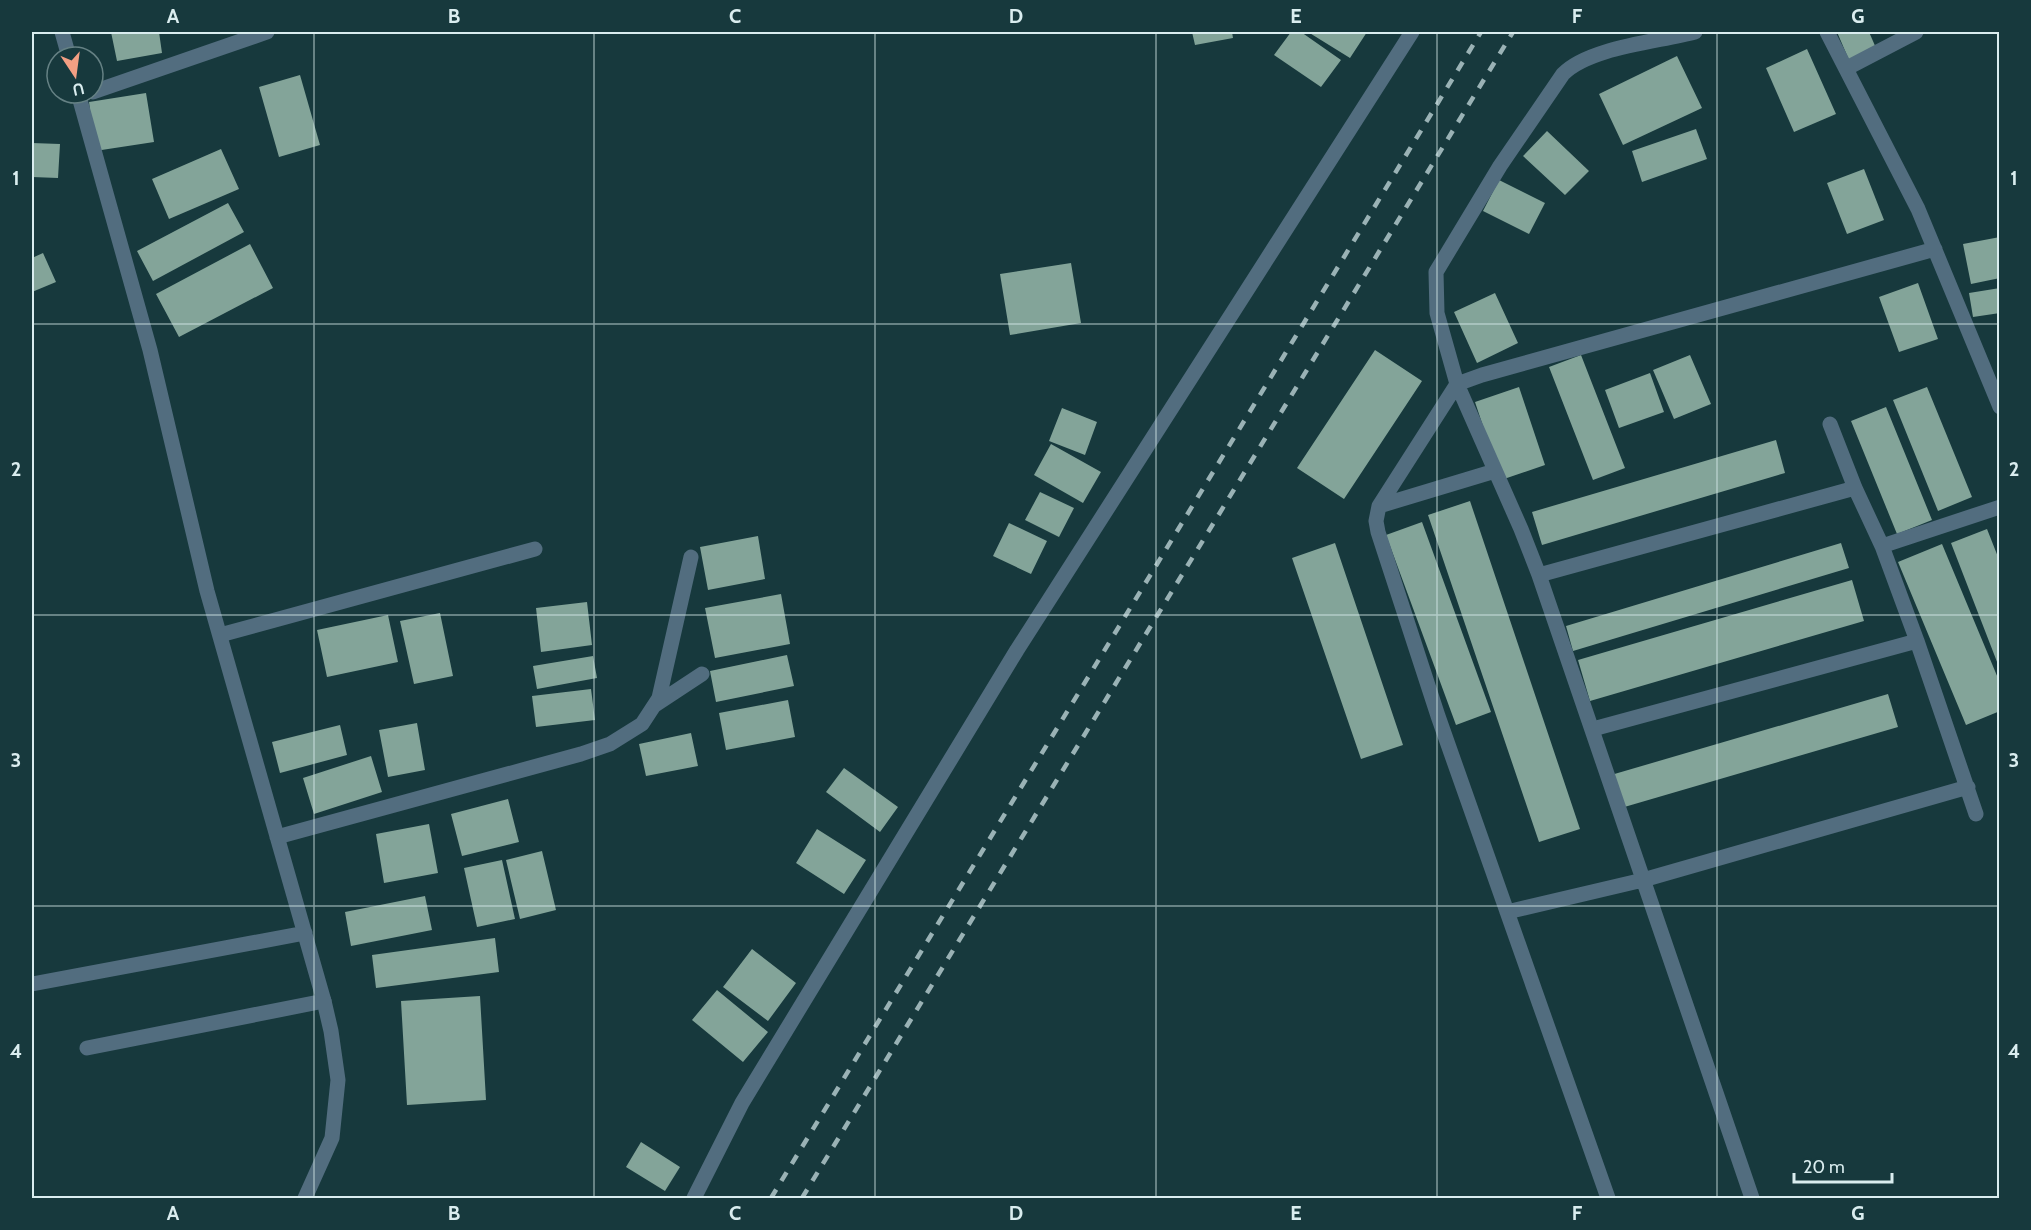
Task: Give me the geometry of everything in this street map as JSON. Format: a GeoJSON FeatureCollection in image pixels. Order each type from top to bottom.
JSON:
{"type":"FeatureCollection","features":[{"type":"Feature","properties":{"kind":"street"},"geometry":{"type":"LineString","coordinates":[[105,87],[267,32]]}},
{"type":"Feature","properties":{"kind":"street"},"geometry":{"type":"LineString","coordinates":[[694,1198],[742,1103],[1017,650],[1412,32]]}},
{"type":"Feature","properties":{"kind":"street"},"geometry":{"type":"LineString","coordinates":[[1695,32],[1582,60],[1572,65],[1563,74],[1500,166],[1436,272],[1437,313],[1457,384],[1539,575],[1752,1198]]}},
{"type":"Feature","properties":{"kind":"street"},"geometry":{"type":"LineString","coordinates":[[1827,32],[1918,209],[2000,407]]}},
{"type":"Feature","properties":{"kind":"street"},"geometry":{"type":"LineString","coordinates":[[1847,68],[1916,32]]}},
{"type":"Feature","properties":{"kind":"street"},"geometry":{"type":"LineString","coordinates":[[88,105],[150,350],[207,591],[331,1031],[338,1080],[332,1138],[305,1198]]}},
{"type":"Feature","properties":{"kind":"street"},"geometry":{"type":"LineString","coordinates":[[1608,1198],[1438,716],[1378,532],[1376,520],[1378,506],[1457,384],[1935,249]]}},
{"type":"Feature","properties":{"kind":"street"},"geometry":{"type":"LineString","coordinates":[[1830,424],[1855,488],[1882,546],[1976,814]]}},
{"type":"Feature","properties":{"kind":"street"},"geometry":{"type":"LineString","coordinates":[[1378,506],[1495,471]]}},
{"type":"Feature","properties":{"kind":"street"},"geometry":{"type":"LineString","coordinates":[[1539,575],[1855,488]]}},
{"type":"Feature","properties":{"kind":"street"},"geometry":{"type":"LineString","coordinates":[[1882,546],[2000,507]]}},
{"type":"Feature","properties":{"kind":"street"},"geometry":{"type":"LineString","coordinates":[[220,635],[536,549]]}},
{"type":"Feature","properties":{"kind":"street"},"geometry":{"type":"LineString","coordinates":[[277,837],[581,754],[610,744],[642,724],[659,698],[691,557]]}},
{"type":"Feature","properties":{"kind":"street"},"geometry":{"type":"LineString","coordinates":[[1593,729],[1917,641]]}},
{"type":"Feature","properties":{"kind":"street"},"geometry":{"type":"LineString","coordinates":[[277,837],[551,757],[617,729],[702,674]]}},
{"type":"Feature","properties":{"kind":"street"},"geometry":{"type":"LineString","coordinates":[[1507,912],[1643,880],[1968,787]]}},
{"type":"Feature","properties":{"kind":"street"},"geometry":{"type":"LineString","coordinates":[[32,984],[305,933]]}},
{"type":"Feature","properties":{"kind":"street"},"geometry":{"type":"LineString","coordinates":[[87,1048],[324,1001]]}},
{"type":"Feature","properties":{"kind":"building"},"geometry":{"type":"Polygon","coordinates":[[[111,32],[159,32],[162,53],[117,61],[111,32]]]}},
{"type":"Feature","properties":{"kind":"building"},"geometry":{"type":"Polygon","coordinates":[[[1192,32],[1232,32],[1233,38],[1195,45],[1192,32]]]}},
{"type":"Feature","properties":{"kind":"building"},"geometry":{"type":"Polygon","coordinates":[[[1291,32],[1301,32],[1341,60],[1321,87],[1274,55],[1291,32]]]}},
{"type":"Feature","properties":{"kind":"building"},"geometry":{"type":"Polygon","coordinates":[[[1308,32],[1367,32],[1350,58],[1308,32]]]}},
{"type":"Feature","properties":{"kind":"building"},"geometry":{"type":"Polygon","coordinates":[[[1837,32],[1869,32],[1876,48],[1849,60],[1837,32]]]}},
{"type":"Feature","properties":{"kind":"building"},"geometry":{"type":"Polygon","coordinates":[[[1807,49],[1836,114],[1794,132],[1766,68],[1807,49]]]}},
{"type":"Feature","properties":{"kind":"building"},"geometry":{"type":"Polygon","coordinates":[[[1677,56],[1702,108],[1623,145],[1599,94],[1677,56]]]}},
{"type":"Feature","properties":{"kind":"building"},"geometry":{"type":"Polygon","coordinates":[[[300,75],[320,145],[279,157],[259,87],[300,75]]]}},
{"type":"Feature","properties":{"kind":"building"},"geometry":{"type":"Polygon","coordinates":[[[146,93],[154,142],[95,151],[89,105],[105,105],[105,99],[146,93]]]}},
{"type":"Feature","properties":{"kind":"building"},"geometry":{"type":"Polygon","coordinates":[[[1696,129],[1707,159],[1642,182],[1632,151],[1696,129]]]}},
{"type":"Feature","properties":{"kind":"building"},"geometry":{"type":"Polygon","coordinates":[[[1547,131],[1589,171],[1565,195],[1523,156],[1547,131]]]}},
{"type":"Feature","properties":{"kind":"building"},"geometry":{"type":"Polygon","coordinates":[[[32,143],[60,144],[58,178],[32,177],[32,143]]]}},
{"type":"Feature","properties":{"kind":"building"},"geometry":{"type":"Polygon","coordinates":[[[221,149],[239,189],[169,219],[152,179],[221,149]]]}},
{"type":"Feature","properties":{"kind":"building"},"geometry":{"type":"Polygon","coordinates":[[[1864,169],[1884,220],[1847,234],[1827,183],[1864,169]]]}},
{"type":"Feature","properties":{"kind":"building"},"geometry":{"type":"Polygon","coordinates":[[[1499,180],[1545,203],[1529,234],[1483,211],[1499,180]]]}},
{"type":"Feature","properties":{"kind":"building"},"geometry":{"type":"Polygon","coordinates":[[[228,203],[244,232],[153,281],[137,251],[228,203]]]}},
{"type":"Feature","properties":{"kind":"building"},"geometry":{"type":"Polygon","coordinates":[[[2000,237],[2000,278],[1971,284],[1963,244],[2000,237]]]}},
{"type":"Feature","properties":{"kind":"building"},"geometry":{"type":"Polygon","coordinates":[[[250,244],[273,288],[179,337],[156,294],[250,244]]]}},
{"type":"Feature","properties":{"kind":"building"},"geometry":{"type":"Polygon","coordinates":[[[43,253],[56,282],[32,292],[32,258],[43,253]]]}},
{"type":"Feature","properties":{"kind":"building"},"geometry":{"type":"Polygon","coordinates":[[[1071,263],[1081,323],[1010,335],[1000,274],[1071,263]]]}},
{"type":"Feature","properties":{"kind":"building"},"geometry":{"type":"Polygon","coordinates":[[[1918,283],[1938,339],[1899,352],[1879,297],[1918,283]]]}},
{"type":"Feature","properties":{"kind":"building"},"geometry":{"type":"Polygon","coordinates":[[[2000,288],[2000,313],[1973,317],[1969,293],[2000,288]]]}},
{"type":"Feature","properties":{"kind":"building"},"geometry":{"type":"Polygon","coordinates":[[[1495,293],[1518,343],[1477,363],[1454,312],[1495,293]]]}},
{"type":"Feature","properties":{"kind":"building"},"geometry":{"type":"Polygon","coordinates":[[[1375,350],[1422,381],[1344,499],[1297,468],[1375,350]]]}},
{"type":"Feature","properties":{"kind":"building"},"geometry":{"type":"Polygon","coordinates":[[[1581,355],[1625,468],[1593,480],[1549,367],[1581,355]]]}},
{"type":"Feature","properties":{"kind":"building"},"geometry":{"type":"Polygon","coordinates":[[[1690,355],[1711,404],[1674,419],[1653,370],[1690,355]]]}},
{"type":"Feature","properties":{"kind":"building"},"geometry":{"type":"Polygon","coordinates":[[[1650,373],[1664,412],[1619,428],[1605,390],[1650,373]]]}},
{"type":"Feature","properties":{"kind":"building"},"geometry":{"type":"Polygon","coordinates":[[[1519,387],[1545,465],[1501,480],[1475,402],[1519,387]]]}},
{"type":"Feature","properties":{"kind":"building"},"geometry":{"type":"Polygon","coordinates":[[[1927,387],[1972,497],[1938,511],[1893,400],[1927,387]]]}},
{"type":"Feature","properties":{"kind":"building"},"geometry":{"type":"Polygon","coordinates":[[[1886,407],[1932,520],[1897,534],[1851,421],[1886,407]]]}},
{"type":"Feature","properties":{"kind":"building"},"geometry":{"type":"Polygon","coordinates":[[[1062,408],[1097,422],[1085,455],[1049,441],[1062,408]]]}},
{"type":"Feature","properties":{"kind":"building"},"geometry":{"type":"Polygon","coordinates":[[[1776,440],[1785,473],[1542,545],[1532,512],[1776,440]]]}},
{"type":"Feature","properties":{"kind":"building"},"geometry":{"type":"Polygon","coordinates":[[[1051,444],[1101,472],[1083,503],[1034,475],[1051,444]]]}},
{"type":"Feature","properties":{"kind":"building"},"geometry":{"type":"Polygon","coordinates":[[[1040,492],[1074,508],[1059,537],[1025,520],[1040,492]]]}},
{"type":"Feature","properties":{"kind":"building"},"geometry":{"type":"Polygon","coordinates":[[[1470,501],[1580,829],[1539,842],[1428,515],[1470,501]]]}},
{"type":"Feature","properties":{"kind":"building"},"geometry":{"type":"Polygon","coordinates":[[[1422,522],[1491,712],[1456,725],[1386,535],[1422,522]]]}},
{"type":"Feature","properties":{"kind":"building"},"geometry":{"type":"Polygon","coordinates":[[[1009,523],[1047,541],[1031,574],[993,556],[1009,523]]]}},
{"type":"Feature","properties":{"kind":"building"},"geometry":{"type":"Polygon","coordinates":[[[1987,529],[2000,562],[1999,667],[1951,543],[1987,529]]]}},
{"type":"Feature","properties":{"kind":"building"},"geometry":{"type":"Polygon","coordinates":[[[758,536],[765,579],[708,590],[700,547],[758,536]]]}},
{"type":"Feature","properties":{"kind":"building"},"geometry":{"type":"Polygon","coordinates":[[[1335,543],[1403,745],[1361,759],[1292,558],[1335,543]]]}},
{"type":"Feature","properties":{"kind":"building"},"geometry":{"type":"Polygon","coordinates":[[[1841,543],[1849,568],[1573,651],[1566,626],[1841,543]]]}},
{"type":"Feature","properties":{"kind":"building"},"geometry":{"type":"Polygon","coordinates":[[[1942,544],[2000,683],[2000,711],[1966,725],[1898,562],[1942,544]]]}},
{"type":"Feature","properties":{"kind":"building"},"geometry":{"type":"Polygon","coordinates":[[[1852,580],[1864,621],[1590,701],[1578,660],[1852,580]]]}},
{"type":"Feature","properties":{"kind":"building"},"geometry":{"type":"Polygon","coordinates":[[[781,594],[790,644],[715,658],[705,608],[781,594]]]}},
{"type":"Feature","properties":{"kind":"building"},"geometry":{"type":"Polygon","coordinates":[[[587,602],[592,645],[541,652],[536,608],[587,602]]]}},
{"type":"Feature","properties":{"kind":"building"},"geometry":{"type":"Polygon","coordinates":[[[440,613],[453,676],[414,684],[400,621],[440,613]]]}},
{"type":"Feature","properties":{"kind":"building"},"geometry":{"type":"Polygon","coordinates":[[[388,615],[398,662],[327,677],[317,630],[388,615]]]}},
{"type":"Feature","properties":{"kind":"building"},"geometry":{"type":"Polygon","coordinates":[[[787,655],[794,686],[716,702],[710,671],[787,655]]]}},
{"type":"Feature","properties":{"kind":"building"},"geometry":{"type":"Polygon","coordinates":[[[593,656],[597,678],[537,689],[533,666],[593,656]]]}},
{"type":"Feature","properties":{"kind":"building"},"geometry":{"type":"Polygon","coordinates":[[[591,689],[595,720],[536,727],[532,696],[591,689]]]}},
{"type":"Feature","properties":{"kind":"building"},"geometry":{"type":"Polygon","coordinates":[[[1888,694],[1898,727],[1621,808],[1611,775],[1888,694]]]}},
{"type":"Feature","properties":{"kind":"building"},"geometry":{"type":"Polygon","coordinates":[[[788,700],[795,737],[726,750],[719,713],[788,700]]]}},
{"type":"Feature","properties":{"kind":"building"},"geometry":{"type":"Polygon","coordinates":[[[417,723],[425,770],[388,777],[379,730],[417,723]]]}},
{"type":"Feature","properties":{"kind":"building"},"geometry":{"type":"Polygon","coordinates":[[[340,725],[347,755],[280,773],[272,742],[340,725]]]}},
{"type":"Feature","properties":{"kind":"building"},"geometry":{"type":"Polygon","coordinates":[[[691,733],[698,766],[646,776],[639,744],[691,733]]]}},
{"type":"Feature","properties":{"kind":"building"},"geometry":{"type":"Polygon","coordinates":[[[371,756],[382,792],[314,814],[303,778],[371,756]]]}},
{"type":"Feature","properties":{"kind":"building"},"geometry":{"type":"Polygon","coordinates":[[[844,768],[898,807],[880,832],[826,792],[844,768]]]}},
{"type":"Feature","properties":{"kind":"building"},"geometry":{"type":"Polygon","coordinates":[[[508,799],[519,842],[462,856],[451,814],[508,799]]]}},
{"type":"Feature","properties":{"kind":"building"},"geometry":{"type":"Polygon","coordinates":[[[429,824],[438,873],[384,883],[376,834],[429,824]]]}},
{"type":"Feature","properties":{"kind":"building"},"geometry":{"type":"Polygon","coordinates":[[[817,829],[866,860],[844,894],[796,863],[817,829]]]}},
{"type":"Feature","properties":{"kind":"building"},"geometry":{"type":"Polygon","coordinates":[[[542,851],[556,910],[520,919],[506,860],[542,851]]]}},
{"type":"Feature","properties":{"kind":"building"},"geometry":{"type":"Polygon","coordinates":[[[502,860],[515,919],[477,927],[464,868],[502,860]]]}},
{"type":"Feature","properties":{"kind":"building"},"geometry":{"type":"Polygon","coordinates":[[[425,896],[432,930],[351,946],[345,912],[425,896]]]}},
{"type":"Feature","properties":{"kind":"building"},"geometry":{"type":"Polygon","coordinates":[[[495,938],[499,972],[376,988],[372,955],[495,938]]]}},
{"type":"Feature","properties":{"kind":"building"},"geometry":{"type":"Polygon","coordinates":[[[752,949],[796,983],[768,1021],[723,987],[752,949]]]}},
{"type":"Feature","properties":{"kind":"building"},"geometry":{"type":"Polygon","coordinates":[[[717,990],[768,1032],[743,1062],[692,1020],[717,990]]]}},
{"type":"Feature","properties":{"kind":"building"},"geometry":{"type":"Polygon","coordinates":[[[480,996],[486,1100],[407,1105],[401,1001],[480,996]]]}},
{"type":"Feature","properties":{"kind":"building"},"geometry":{"type":"Polygon","coordinates":[[[641,1142],[680,1167],[665,1191],[626,1167],[641,1142]]]}},
{"type":"Feature","properties":{"kind":"railway"},"geometry":{"type":"LineString","coordinates":[[771,1198],[1481,32]]}},
{"type":"Feature","properties":{"kind":"railway"},"geometry":{"type":"LineString","coordinates":[[802,1198],[1513,32]]}}]}
